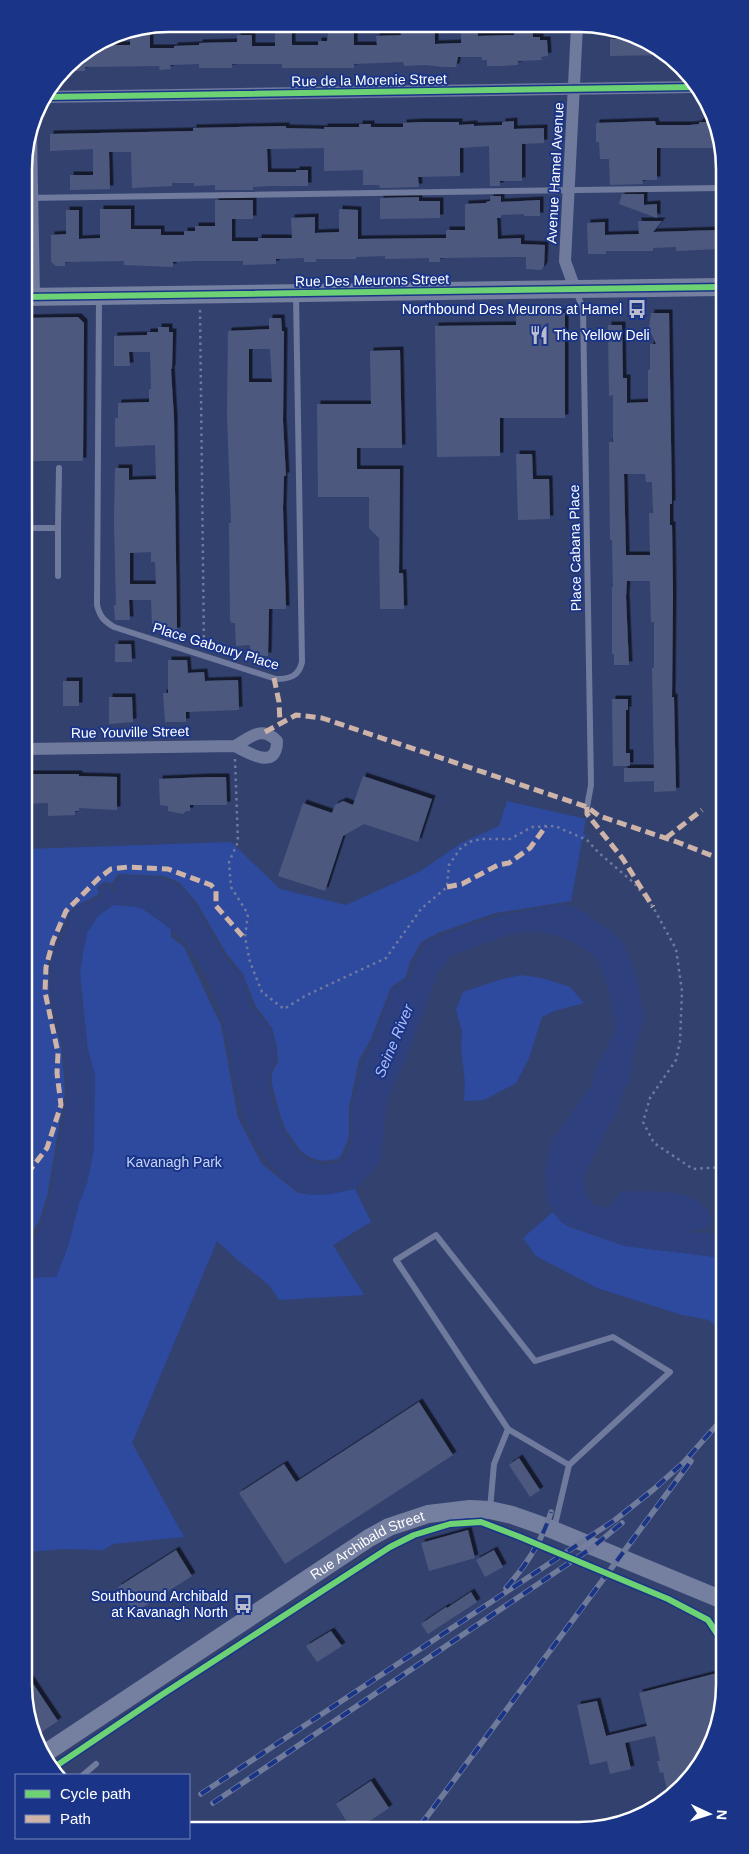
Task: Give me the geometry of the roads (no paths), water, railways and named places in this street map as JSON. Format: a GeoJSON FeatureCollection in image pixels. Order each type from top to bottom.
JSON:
{"type":"FeatureCollection","features":[{"type":"Feature","properties":{"kind":"main road","name":"Rue Des Meurons Street"},"geometry":{"type":"LineString","coordinates":[[33,297],[716,287]]}},
{"type":"Feature","properties":{"kind":"main road","name":"Rue Archibald Street"},"geometry":{"type":"LineString","coordinates":[[50,1750],[369,1538],[396,1524],[428,1514],[470,1509],[490,1510],[512,1515],[554,1530],[716,1601]]}},
{"type":"Feature","properties":{"kind":"street","name":"Avenue Hamel Avenue"},"geometry":{"type":"LineString","coordinates":[[575,289],[565,262],[577,32]]}},
{"type":"Feature","properties":{"kind":"street","name":"Rue de la Morenie Street"},"geometry":{"type":"LineString","coordinates":[[53,98],[689,87]]}},
{"type":"Feature","properties":{"kind":"street","name":"Rue Youville Street"},"geometry":{"type":"LineString","coordinates":[[33,749],[235,746]]}},
{"type":"Feature","properties":{"kind":"lane"},"geometry":{"type":"LineString","coordinates":[[33,198],[716,188]]}},
{"type":"Feature","properties":{"kind":"lane","name":"Place Cabana Place"},"geometry":{"type":"LineString","coordinates":[[575,289],[583,308],[591,785],[587,807]]}},
{"type":"Feature","properties":{"kind":"lane","name":"Place Gaboury Place"},"geometry":{"type":"LineString","coordinates":[[99,296],[97,605],[99,615],[106,622],[114,626],[276,679],[286,679],[295,676],[301,669],[302,662],[296,294]]}},
{"type":"Feature","properties":{"kind":"lane"},"geometry":{"type":"LineString","coordinates":[[58,576],[59,468]]}},
{"type":"Feature","properties":{"kind":"lane"},"geometry":{"type":"LineString","coordinates":[[33,528],[58,528]]}},
{"type":"Feature","properties":{"kind":"lane"},"geometry":{"type":"LineString","coordinates":[[554,1530],[569,1465],[670,1372],[613,1337],[536,1361],[436,1235],[396,1260],[508,1429],[569,1465]]}},
{"type":"Feature","properties":{"kind":"lane"},"geometry":{"type":"LineString","coordinates":[[490,1510],[494,1464],[508,1429]]}},
{"type":"Feature","properties":{"kind":"lane"},"geometry":{"type":"LineString","coordinates":[[84,1774],[96,1764]]}},
{"type":"Feature","properties":{"kind":"water","name":"Seine River"},"geometry":{"type":"Polygon","coordinates":[[[121,876],[164,879],[177,885],[191,899],[225,957],[242,978],[252,1007],[271,1031],[275,1056],[269,1082],[274,1106],[284,1132],[300,1154],[310,1161],[323,1164],[340,1162],[346,1155],[353,1138],[352,1106],[363,1061],[374,1041],[393,989],[409,979],[414,963],[425,943],[439,936],[498,916],[551,906],[566,905],[578,908],[618,937],[624,945],[637,979],[643,1013],[643,1023],[635,1046],[628,1084],[624,1089],[615,1116],[584,1176],[585,1193],[593,1205],[609,1208],[621,1192],[661,1192],[690,1197],[701,1204],[709,1213],[711,1225],[706,1228],[683,1232],[716,1234],[716,1257],[625,1246],[561,1222],[547,1202],[545,1170],[553,1139],[592,1085],[595,1071],[615,1031],[616,1024],[607,983],[598,961],[590,953],[570,940],[552,934],[532,931],[514,933],[452,955],[437,973],[411,1046],[387,1100],[381,1155],[378,1164],[355,1189],[315,1195],[302,1192],[287,1182],[264,1157],[253,1140],[245,1122],[235,1084],[228,1044],[219,1010],[209,982],[194,956],[175,933],[146,911],[136,907],[113,905],[98,916],[87,933],[80,973],[87,1046],[95,1074],[94,1148],[87,1184],[79,1203],[68,1246],[56,1277],[32,1278],[32,1237],[42,1223],[50,1197],[68,1093],[64,1044],[53,1010],[51,960],[55,949],[65,933],[71,914],[78,907],[103,896],[100,888],[104,884],[115,894],[115,882],[121,876]]]}},
{"type":"Feature","properties":{"kind":"railway"},"geometry":{"type":"LineString","coordinates":[[201,1794],[615,1520],[684,1462],[716,1426]]}},
{"type":"Feature","properties":{"kind":"railway"},"geometry":{"type":"LineString","coordinates":[[423,1822],[691,1461]]}},
{"type":"Feature","properties":{"kind":"railway"},"geometry":{"type":"LineString","coordinates":[[506,1588],[533,1553],[551,1512]]}},
{"type":"Feature","properties":{"kind":"railway"},"geometry":{"type":"LineString","coordinates":[[213,1803],[593,1547],[622,1523]]}},
{"type":"Feature","properties":{"kind":"place","name":"Northbound Des Meurons at Hamel"},"geometry":{"type":"Point","coordinates":[637,309]}},
{"type":"Feature","properties":{"kind":"place","name":"The Yellow Deli"},"geometry":{"type":"Point","coordinates":[539,335]}},
{"type":"Feature","properties":{"kind":"place","name":"Southbound Archibald at Kavanagh North"},"geometry":{"type":"Point","coordinates":[243,1604]}},
{"type":"Feature","properties":{"kind":"park label","name":"Kavanagh Park"},"geometry":{"type":"Point","coordinates":[174,1162]}}]}
